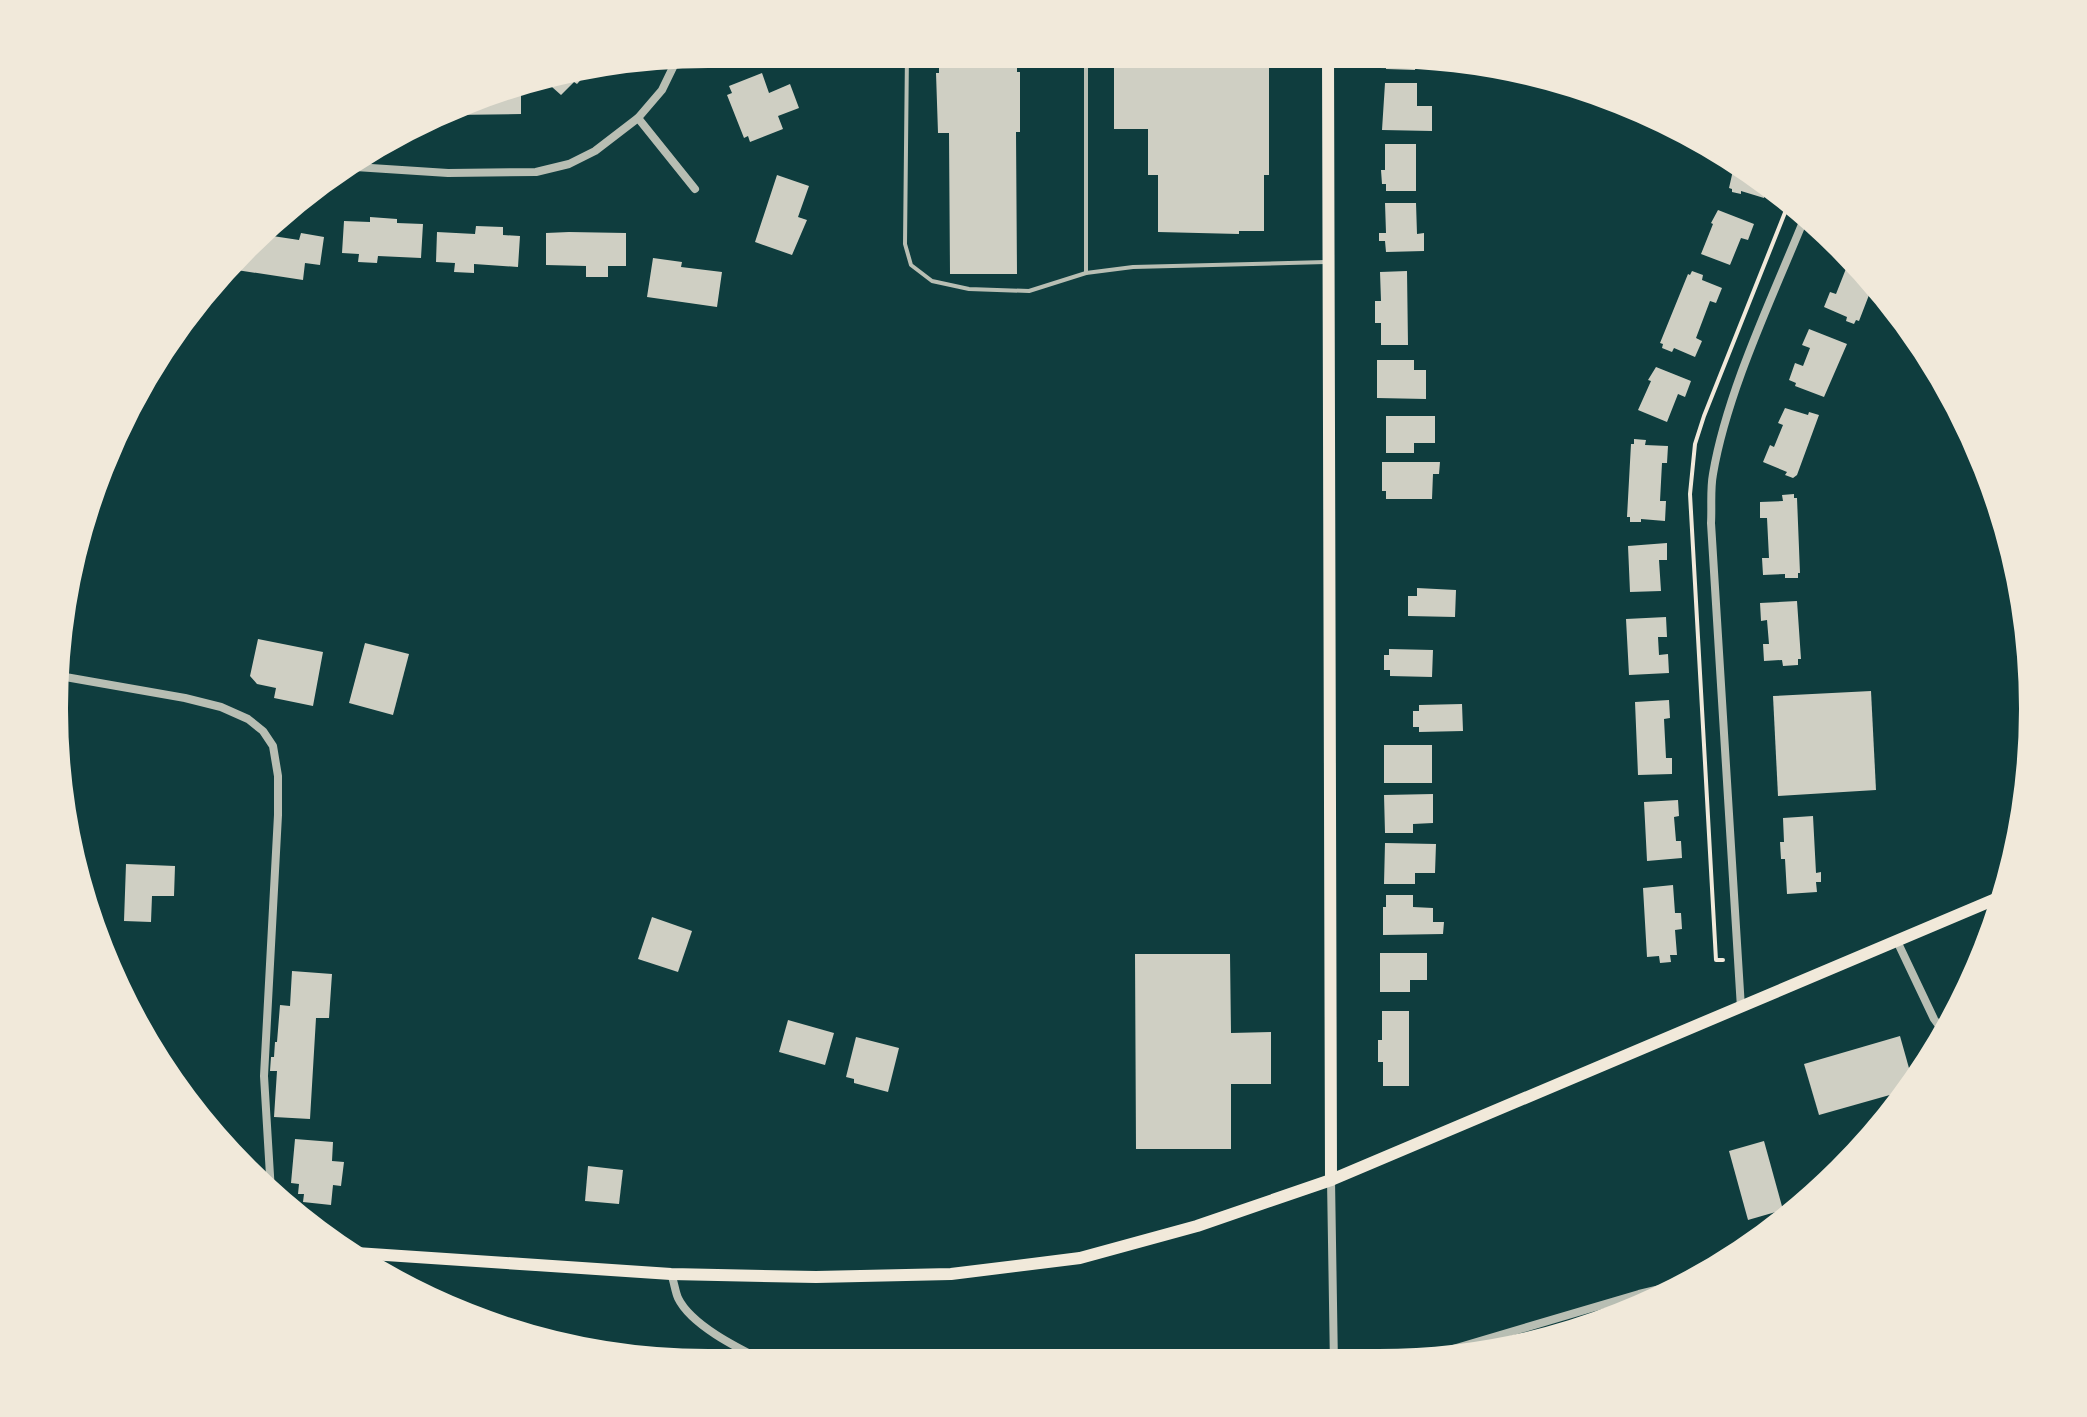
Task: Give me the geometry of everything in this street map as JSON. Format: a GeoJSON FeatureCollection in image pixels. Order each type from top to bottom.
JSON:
{"type":"FeatureCollection","features":[{"type":"Feature","properties":{"kind":"main road"},"geometry":{"type":"LineString","coordinates":[[1328,66],[1331,1180]]}},
{"type":"Feature","properties":{"kind":"main road"},"geometry":{"type":"LineString","coordinates":[[369,1254],[671,1274],[816,1277],[951,1274],[1080,1258],[1197,1226],[1331,1180],[1991,901]]}},
{"type":"Feature","properties":{"kind":"street"},"geometry":{"type":"LineString","coordinates":[[362,167],[448,173],[536,172],[569,164],[595,151],[638,118],[662,90],[673,67]]}},
{"type":"Feature","properties":{"kind":"street"},"geometry":{"type":"LineString","coordinates":[[638,118],[695,189]]}},
{"type":"Feature","properties":{"kind":"street"},"geometry":{"type":"LineString","coordinates":[[1741,1009],[1711,523],[1712,477],[1722,434],[1738,389],[1802,225]]}},
{"type":"Feature","properties":{"kind":"street"},"geometry":{"type":"LineString","coordinates":[[67,677],[221,707],[248,719],[263,731],[273,746],[278,776],[278,815],[264,1076],[270,1178]]}},
{"type":"Feature","properties":{"kind":"street"},"geometry":{"type":"LineString","coordinates":[[1897,941],[1938,1024]]}},
{"type":"Feature","properties":{"kind":"street"},"geometry":{"type":"LineString","coordinates":[[1331,1180],[1334,1351]]}},
{"type":"Feature","properties":{"kind":"street"},"geometry":{"type":"LineString","coordinates":[[671,1274],[679,1300],[697,1320],[743,1351]]}},
{"type":"Feature","properties":{"kind":"street"},"geometry":{"type":"LineString","coordinates":[[1465,1346],[1646,1292]]}},
{"type":"Feature","properties":{"kind":"lane"},"geometry":{"type":"LineString","coordinates":[[907,66],[905,244],[911,265],[932,281],[969,289],[1029,291],[1086,273],[1133,267],[1329,262]]}},
{"type":"Feature","properties":{"kind":"lane"},"geometry":{"type":"LineString","coordinates":[[1086,66],[1086,273]]}},
{"type":"Feature","properties":{"kind":"building"},"geometry":{"type":"Polygon","coordinates":[[[939,66],[1017,66],[1017,72],[1020,72],[1020,132],[1016,132],[1017,274],[950,274],[949,133],[938,133],[936,73],[939,73],[939,66]]]}},
{"type":"Feature","properties":{"kind":"building"},"geometry":{"type":"Polygon","coordinates":[[[1114,66],[1269,66],[1269,175],[1264,175],[1264,231],[1239,231],[1239,234],[1158,232],[1158,175],[1148,175],[1148,129],[1114,129],[1114,66]]]}},
{"type":"Feature","properties":{"kind":"building"},"geometry":{"type":"Polygon","coordinates":[[[1386,66],[1415,67],[1415,70],[1386,69],[1386,66]]]}},
{"type":"Feature","properties":{"kind":"building"},"geometry":{"type":"Polygon","coordinates":[[[762,73],[769,93],[790,84],[799,108],[778,116],[783,129],[750,142],[748,136],[744,138],[727,95],[732,93],[729,86],[762,73]]]}},
{"type":"Feature","properties":{"kind":"building"},"geometry":{"type":"Polygon","coordinates":[[[582,78],[577,84],[574,82],[561,95],[551,86],[582,78]]]}},
{"type":"Feature","properties":{"kind":"building"},"geometry":{"type":"Polygon","coordinates":[[[1385,83],[1417,83],[1417,106],[1432,106],[1432,131],[1382,130],[1385,83]]]}},
{"type":"Feature","properties":{"kind":"building"},"geometry":{"type":"Polygon","coordinates":[[[521,94],[521,114],[463,115],[521,94]]]}},
{"type":"Feature","properties":{"kind":"building"},"geometry":{"type":"Polygon","coordinates":[[[1385,144],[1416,144],[1416,191],[1386,191],[1381,170],[1385,170],[1385,144]]]}},
{"type":"Feature","properties":{"kind":"building"},"geometry":{"type":"Polygon","coordinates":[[[1733,172],[1765,195],[1764,198],[1741,191],[1741,194],[1729,188],[1733,172]]]}},
{"type":"Feature","properties":{"kind":"building"},"geometry":{"type":"Polygon","coordinates":[[[777,175],[809,186],[798,217],[807,220],[792,255],[755,242],[777,175]]]}},
{"type":"Feature","properties":{"kind":"building"},"geometry":{"type":"Polygon","coordinates":[[[1385,203],[1416,203],[1417,234],[1424,233],[1424,251],[1386,252],[1385,241],[1379,241],[1379,233],[1386,233],[1385,203]]]}},
{"type":"Feature","properties":{"kind":"building"},"geometry":{"type":"Polygon","coordinates":[[[1718,210],[1754,224],[1748,240],[1741,238],[1730,265],[1701,254],[1718,210]]]}},
{"type":"Feature","properties":{"kind":"building"},"geometry":{"type":"Polygon","coordinates":[[[370,217],[397,219],[397,223],[423,224],[421,258],[378,256],[377,263],[358,262],[359,254],[342,253],[344,221],[370,222],[370,217]]]}},
{"type":"Feature","properties":{"kind":"building"},"geometry":{"type":"Polygon","coordinates":[[[476,226],[503,227],[503,235],[520,236],[518,267],[474,264],[474,273],[454,272],[455,263],[436,262],[437,232],[475,234],[476,226]]]}},
{"type":"Feature","properties":{"kind":"building"},"geometry":{"type":"Polygon","coordinates":[[[301,233],[324,237],[320,265],[305,263],[303,280],[239,270],[273,236],[299,240],[301,233]]]}},
{"type":"Feature","properties":{"kind":"building"},"geometry":{"type":"Polygon","coordinates":[[[546,233],[626,233],[626,266],[608,266],[608,277],[586,277],[586,266],[546,265],[546,233]]]}},
{"type":"Feature","properties":{"kind":"building"},"geometry":{"type":"Polygon","coordinates":[[[653,258],[682,262],[681,267],[722,272],[717,307],[647,297],[653,258]]]}},
{"type":"Feature","properties":{"kind":"building"},"geometry":{"type":"Polygon","coordinates":[[[1846,268],[1869,294],[1859,321],[1856,320],[1854,324],[1846,321],[1847,317],[1824,307],[1830,292],[1836,294],[1846,268]]]}},
{"type":"Feature","properties":{"kind":"building"},"geometry":{"type":"Polygon","coordinates":[[[1407,271],[1408,345],[1381,345],[1381,323],[1375,323],[1375,301],[1381,301],[1380,272],[1407,271]]]}},
{"type":"Feature","properties":{"kind":"building"},"geometry":{"type":"Polygon","coordinates":[[[1692,271],[1703,275],[1702,280],[1722,288],[1716,303],[1710,301],[1696,338],[1702,341],[1695,357],[1674,348],[1672,352],[1662,348],[1663,344],[1660,343],[1688,274],[1692,271]]]}},
{"type":"Feature","properties":{"kind":"building"},"geometry":{"type":"Polygon","coordinates":[[[1809,329],[1847,344],[1824,397],[1795,386],[1796,383],[1789,380],[1795,363],[1803,366],[1810,348],[1802,345],[1809,329]]]}},
{"type":"Feature","properties":{"kind":"building"},"geometry":{"type":"Polygon","coordinates":[[[1377,360],[1414,360],[1414,370],[1426,370],[1426,399],[1377,398],[1377,360]]]}},
{"type":"Feature","properties":{"kind":"building"},"geometry":{"type":"Polygon","coordinates":[[[1656,367],[1691,381],[1685,397],[1678,394],[1667,422],[1638,410],[1656,367]]]}},
{"type":"Feature","properties":{"kind":"building"},"geometry":{"type":"Polygon","coordinates":[[[1785,408],[1819,415],[1797,475],[1793,478],[1785,475],[1787,472],[1763,462],[1770,445],[1774,447],[1783,425],[1778,423],[1785,408]]]}},
{"type":"Feature","properties":{"kind":"building"},"geometry":{"type":"Polygon","coordinates":[[[1386,416],[1435,416],[1435,443],[1414,443],[1414,453],[1386,453],[1386,416]]]}},
{"type":"Feature","properties":{"kind":"building"},"geometry":{"type":"Polygon","coordinates":[[[1634,439],[1646,440],[1645,445],[1668,446],[1667,463],[1662,463],[1660,501],[1666,501],[1665,521],[1641,519],[1641,522],[1630,522],[1630,517],[1627,517],[1631,444],[1634,444],[1634,439]]]}},
{"type":"Feature","properties":{"kind":"building"},"geometry":{"type":"Polygon","coordinates":[[[1382,462],[1440,462],[1439,474],[1433,474],[1432,499],[1386,499],[1386,491],[1382,491],[1382,462]]]}},
{"type":"Feature","properties":{"kind":"building"},"geometry":{"type":"Polygon","coordinates":[[[1794,494],[1797,498],[1800,573],[1798,578],[1785,578],[1785,574],[1763,575],[1762,558],[1769,558],[1767,518],[1760,518],[1760,502],[1783,501],[1782,495],[1794,494]]]}},
{"type":"Feature","properties":{"kind":"building"},"geometry":{"type":"Polygon","coordinates":[[[1667,543],[1667,560],[1659,560],[1661,591],[1630,592],[1628,546],[1667,543]]]}},
{"type":"Feature","properties":{"kind":"building"},"geometry":{"type":"Polygon","coordinates":[[[1417,588],[1456,590],[1455,617],[1408,616],[1408,596],[1417,596],[1417,588]]]}},
{"type":"Feature","properties":{"kind":"building"},"geometry":{"type":"Polygon","coordinates":[[[1797,601],[1801,659],[1798,659],[1798,665],[1783,666],[1782,660],[1764,661],[1763,644],[1769,644],[1767,620],[1761,621],[1760,603],[1797,601]]]}},
{"type":"Feature","properties":{"kind":"building"},"geometry":{"type":"Polygon","coordinates":[[[1666,617],[1667,637],[1658,637],[1659,655],[1668,654],[1669,673],[1629,675],[1626,619],[1666,617]]]}},
{"type":"Feature","properties":{"kind":"building"},"geometry":{"type":"Polygon","coordinates":[[[258,639],[323,652],[313,706],[274,698],[276,688],[257,684],[250,676],[258,639]]]}},
{"type":"Feature","properties":{"kind":"building"},"geometry":{"type":"Polygon","coordinates":[[[365,643],[409,654],[393,715],[349,703],[365,643]]]}},
{"type":"Feature","properties":{"kind":"building"},"geometry":{"type":"Polygon","coordinates":[[[1389,649],[1433,650],[1432,677],[1390,676],[1390,670],[1384,670],[1384,655],[1389,655],[1389,649]]]}},
{"type":"Feature","properties":{"kind":"building"},"geometry":{"type":"Polygon","coordinates":[[[1871,691],[1876,790],[1778,796],[1773,696],[1871,691]]]}},
{"type":"Feature","properties":{"kind":"building"},"geometry":{"type":"Polygon","coordinates":[[[1669,700],[1670,718],[1664,719],[1666,758],[1672,758],[1672,774],[1638,775],[1635,702],[1669,700]]]}},
{"type":"Feature","properties":{"kind":"building"},"geometry":{"type":"Polygon","coordinates":[[[1462,704],[1463,731],[1419,732],[1419,727],[1413,727],[1413,711],[1419,711],[1419,705],[1462,704]]]}},
{"type":"Feature","properties":{"kind":"building"},"geometry":{"type":"Polygon","coordinates":[[[1384,745],[1432,745],[1432,783],[1384,783],[1384,745]]]}},
{"type":"Feature","properties":{"kind":"building"},"geometry":{"type":"Polygon","coordinates":[[[1433,794],[1433,823],[1413,824],[1413,833],[1385,833],[1384,795],[1433,794]]]}},
{"type":"Feature","properties":{"kind":"building"},"geometry":{"type":"Polygon","coordinates":[[[1678,800],[1679,816],[1674,817],[1676,841],[1681,841],[1682,858],[1647,861],[1644,802],[1678,800]]]}},
{"type":"Feature","properties":{"kind":"building"},"geometry":{"type":"Polygon","coordinates":[[[1813,816],[1816,873],[1821,872],[1821,882],[1816,882],[1817,892],[1787,894],[1785,859],[1781,859],[1780,842],[1784,842],[1783,818],[1813,816]]]}},
{"type":"Feature","properties":{"kind":"building"},"geometry":{"type":"Polygon","coordinates":[[[1385,843],[1436,844],[1435,873],[1415,873],[1415,884],[1384,884],[1385,843]]]}},
{"type":"Feature","properties":{"kind":"building"},"geometry":{"type":"Polygon","coordinates":[[[126,864],[175,866],[174,896],[152,896],[151,922],[124,921],[126,864]]]}},
{"type":"Feature","properties":{"kind":"building"},"geometry":{"type":"Polygon","coordinates":[[[1673,885],[1675,913],[1681,913],[1682,929],[1675,930],[1677,955],[1670,955],[1671,962],[1660,963],[1659,956],[1647,957],[1643,888],[1673,885]]]}},
{"type":"Feature","properties":{"kind":"building"},"geometry":{"type":"Polygon","coordinates":[[[1386,895],[1413,895],[1413,907],[1433,908],[1433,922],[1444,922],[1443,934],[1383,935],[1386,895]]]}},
{"type":"Feature","properties":{"kind":"building"},"geometry":{"type":"Polygon","coordinates":[[[652,917],[692,931],[678,972],[638,959],[652,917]]]}},
{"type":"Feature","properties":{"kind":"building"},"geometry":{"type":"Polygon","coordinates":[[[1380,953],[1427,953],[1427,980],[1410,980],[1410,992],[1380,992],[1380,953]]]}},
{"type":"Feature","properties":{"kind":"building"},"geometry":{"type":"Polygon","coordinates":[[[1135,954],[1230,954],[1231,1033],[1271,1032],[1271,1084],[1231,1084],[1231,1149],[1136,1149],[1135,954]]]}},
{"type":"Feature","properties":{"kind":"building"},"geometry":{"type":"Polygon","coordinates":[[[292,971],[332,974],[329,1018],[316,1018],[310,1119],[274,1117],[277,1071],[270,1071],[271,1057],[274,1057],[277,1042],[280,1005],[290,1006],[292,971]]]}},
{"type":"Feature","properties":{"kind":"building"},"geometry":{"type":"Polygon","coordinates":[[[1382,1011],[1409,1011],[1409,1086],[1383,1086],[1383,1062],[1378,1062],[1382,1011]]]}},
{"type":"Feature","properties":{"kind":"building"},"geometry":{"type":"Polygon","coordinates":[[[788,1020],[834,1033],[825,1065],[779,1052],[788,1020]]]}},
{"type":"Feature","properties":{"kind":"building"},"geometry":{"type":"Polygon","coordinates":[[[1900,1036],[1909,1070],[1892,1094],[1819,1115],[1804,1064],[1900,1036]]]}},
{"type":"Feature","properties":{"kind":"building"},"geometry":{"type":"Polygon","coordinates":[[[856,1037],[899,1048],[888,1092],[854,1083],[854,1079],[846,1077],[856,1037]]]}},
{"type":"Feature","properties":{"kind":"building"},"geometry":{"type":"Polygon","coordinates":[[[295,1139],[333,1142],[332,1161],[344,1162],[341,1186],[333,1185],[331,1205],[303,1202],[304,1194],[298,1194],[299,1184],[291,1183],[295,1139]]]}},
{"type":"Feature","properties":{"kind":"building"},"geometry":{"type":"Polygon","coordinates":[[[1764,1141],[1782,1208],[1748,1220],[1729,1151],[1764,1141]]]}},
{"type":"Feature","properties":{"kind":"building"},"geometry":{"type":"Polygon","coordinates":[[[588,1166],[623,1170],[619,1204],[585,1201],[588,1166]]]}}]}
